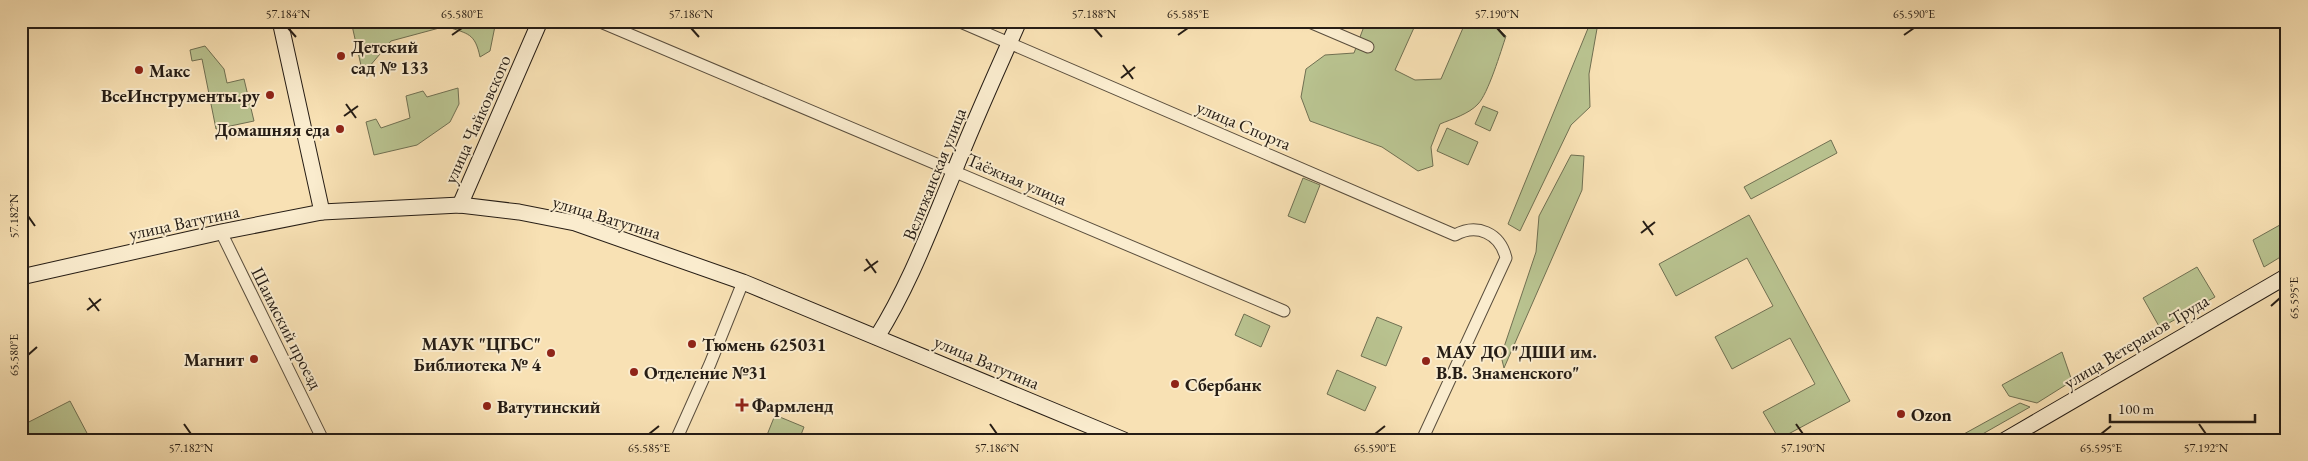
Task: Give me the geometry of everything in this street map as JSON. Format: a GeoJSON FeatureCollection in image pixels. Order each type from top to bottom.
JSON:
{"type":"FeatureCollection","features":[{"type":"Feature","properties":{"kind":"main road"},"geometry":{"type":"LineString","coordinates":[[280,21],[322,212]]}},
{"type":"Feature","properties":{"kind":"main road","name":"улица Чайковского"},"geometry":{"type":"LineString","coordinates":[[460,205],[540,21]]}},
{"type":"Feature","properties":{"kind":"main road","name":"Велижанская улица"},"geometry":{"type":"LineString","coordinates":[[877,337],[895,308],[927,242],[954,171],[1019,21]]}},
{"type":"Feature","properties":{"kind":"main road","name":"улица Ватутина"},"geometry":{"type":"LineString","coordinates":[[21,277],[220,232],[322,212],[460,205],[520,212],[575,223],[743,282],[1124,440]]}},
{"type":"Feature","properties":{"kind":"main road","name":"улица Ветеранов Труда"},"geometry":{"type":"LineString","coordinates":[[2005,440],[2287,276]]}},
{"type":"Feature","properties":{"kind":"street","name":"Таёжная улица"},"geometry":{"type":"LineString","coordinates":[[598,21],[1284,311]]}},
{"type":"Feature","properties":{"kind":"street","name":"улица Спорта"},"geometry":{"type":"LineString","coordinates":[[958,21],[1455,235],[1467,230],[1487,232],[1498,240],[1506,258],[1422,440]]}},
{"type":"Feature","properties":{"kind":"street"},"geometry":{"type":"LineString","coordinates":[[1315,23],[1368,47]]}},
{"type":"Feature","properties":{"kind":"street","name":"Шаимский проезд"},"geometry":{"type":"LineString","coordinates":[[220,232],[323,440]]}},
{"type":"Feature","properties":{"kind":"street"},"geometry":{"type":"LineString","coordinates":[[676,440],[710,364],[743,282]]}},
{"type":"Feature","properties":{"kind":"green space"},"geometry":{"type":"Polygon","coordinates":[[[351,21],[441,21],[443,27],[391,41],[369,67],[362,70],[351,21]]]}},
{"type":"Feature","properties":{"kind":"green space"},"geometry":{"type":"Polygon","coordinates":[[[448,21],[496,21],[490,51],[480,57],[473,39],[466,33],[448,27],[448,21]]]}},
{"type":"Feature","properties":{"kind":"green space"},"geometry":{"type":"Polygon","coordinates":[[[1366,21],[1417,21],[1395,70],[1415,80],[1441,79],[1466,21],[1493,23],[1506,36],[1482,99],[1474,108],[1440,124],[1431,147],[1433,166],[1418,171],[1382,147],[1310,121],[1301,97],[1306,69],[1325,55],[1354,53],[1366,21]]]}},
{"type":"Feature","properties":{"kind":"green space"},"geometry":{"type":"Polygon","coordinates":[[[1591,21],[1598,21],[1598,23],[1589,74],[1590,107],[1571,125],[1520,231],[1508,224],[1591,21]]]}},
{"type":"Feature","properties":{"kind":"green space"},"geometry":{"type":"Polygon","coordinates":[[[205,46],[224,69],[227,83],[244,79],[254,121],[216,129],[202,59],[192,61],[190,50],[205,46]]]}},
{"type":"Feature","properties":{"kind":"green space"},"geometry":{"type":"Polygon","coordinates":[[[458,88],[459,104],[450,122],[417,145],[374,155],[366,122],[376,119],[381,128],[410,118],[406,96],[423,91],[427,97],[458,88]]]}},
{"type":"Feature","properties":{"kind":"green space"},"geometry":{"type":"Polygon","coordinates":[[[1483,106],[1498,112],[1490,131],[1475,124],[1483,106]]]}},
{"type":"Feature","properties":{"kind":"green space"},"geometry":{"type":"Polygon","coordinates":[[[1447,128],[1478,142],[1468,165],[1437,151],[1447,128]]]}},
{"type":"Feature","properties":{"kind":"green space"},"geometry":{"type":"Polygon","coordinates":[[[1831,140],[1837,153],[1751,199],[1744,187],[1831,140]]]}},
{"type":"Feature","properties":{"kind":"green space"},"geometry":{"type":"Polygon","coordinates":[[[1571,155],[1584,156],[1582,190],[1504,368],[1501,356],[1536,252],[1539,216],[1571,155]]]}},
{"type":"Feature","properties":{"kind":"green space"},"geometry":{"type":"Polygon","coordinates":[[[1303,178],[1320,185],[1305,223],[1288,216],[1303,178]]]}},
{"type":"Feature","properties":{"kind":"green space"},"geometry":{"type":"Polygon","coordinates":[[[1749,215],[1850,401],[1779,439],[1763,412],[1815,384],[1790,338],[1732,369],[1715,337],[1773,306],[1747,258],[1676,296],[1659,264],[1749,215]]]}},
{"type":"Feature","properties":{"kind":"green space"},"geometry":{"type":"Polygon","coordinates":[[[2287,221],[2287,253],[2264,267],[2253,240],[2287,221]]]}},
{"type":"Feature","properties":{"kind":"green space"},"geometry":{"type":"Polygon","coordinates":[[[2197,267],[2215,297],[2160,328],[2143,298],[2197,267]]]}},
{"type":"Feature","properties":{"kind":"green space"},"geometry":{"type":"Polygon","coordinates":[[[1244,314],[1270,326],[1261,347],[1235,335],[1244,314]]]}},
{"type":"Feature","properties":{"kind":"green space"},"geometry":{"type":"Polygon","coordinates":[[[1377,317],[1402,327],[1386,366],[1361,356],[1377,317]]]}},
{"type":"Feature","properties":{"kind":"green space"},"geometry":{"type":"Polygon","coordinates":[[[2062,352],[2072,381],[2037,403],[2009,396],[2002,385],[2062,352]]]}},
{"type":"Feature","properties":{"kind":"green space"},"geometry":{"type":"Polygon","coordinates":[[[1337,370],[1376,387],[1365,411],[1327,394],[1337,370]]]}},
{"type":"Feature","properties":{"kind":"green space"},"geometry":{"type":"Polygon","coordinates":[[[70,401],[88,435],[79,440],[21,440],[21,426],[70,401]]]}},
{"type":"Feature","properties":{"kind":"green space"},"geometry":{"type":"Polygon","coordinates":[[[2020,403],[2030,407],[1972,440],[1953,440],[2020,403]]]}},
{"type":"Feature","properties":{"kind":"green space"},"geometry":{"type":"Polygon","coordinates":[[[775,415],[804,427],[799,440],[765,440],[775,415]]]}},
{"type":"Feature","properties":{"kind":"place","name":"Детский сад № 133"},"geometry":{"type":"Point","coordinates":[341,56]}},
{"type":"Feature","properties":{"kind":"place","name":"Макс"},"geometry":{"type":"Point","coordinates":[139,70]}},
{"type":"Feature","properties":{"kind":"place","name":"ВсеИнструменты.ру"},"geometry":{"type":"Point","coordinates":[270,95]}},
{"type":"Feature","properties":{"kind":"place","name":"Домашняя еда"},"geometry":{"type":"Point","coordinates":[340,129]}},
{"type":"Feature","properties":{"kind":"place","name":"Тюмень 625031"},"geometry":{"type":"Point","coordinates":[692,344]}},
{"type":"Feature","properties":{"kind":"place","name":"МАУК \"ЦГБС\" Библиотека № 4"},"geometry":{"type":"Point","coordinates":[551,353]}},
{"type":"Feature","properties":{"kind":"place","name":"Магнит"},"geometry":{"type":"Point","coordinates":[254,359]}},
{"type":"Feature","properties":{"kind":"place","name":"МАУ ДО \"ДШИ им. В.В. Знаменского\""},"geometry":{"type":"Point","coordinates":[1426,361]}},
{"type":"Feature","properties":{"kind":"place","name":"Отделение №31"},"geometry":{"type":"Point","coordinates":[634,372]}},
{"type":"Feature","properties":{"kind":"place","name":"Сбербанк"},"geometry":{"type":"Point","coordinates":[1175,384]}},
{"type":"Feature","properties":{"kind":"place","name":"Фармленд"},"geometry":{"type":"Point","coordinates":[742,405]}},
{"type":"Feature","properties":{"kind":"place","name":"Ватутинский"},"geometry":{"type":"Point","coordinates":[487,406]}},
{"type":"Feature","properties":{"kind":"place","name":"Ozon"},"geometry":{"type":"Point","coordinates":[1901,414]}}]}
